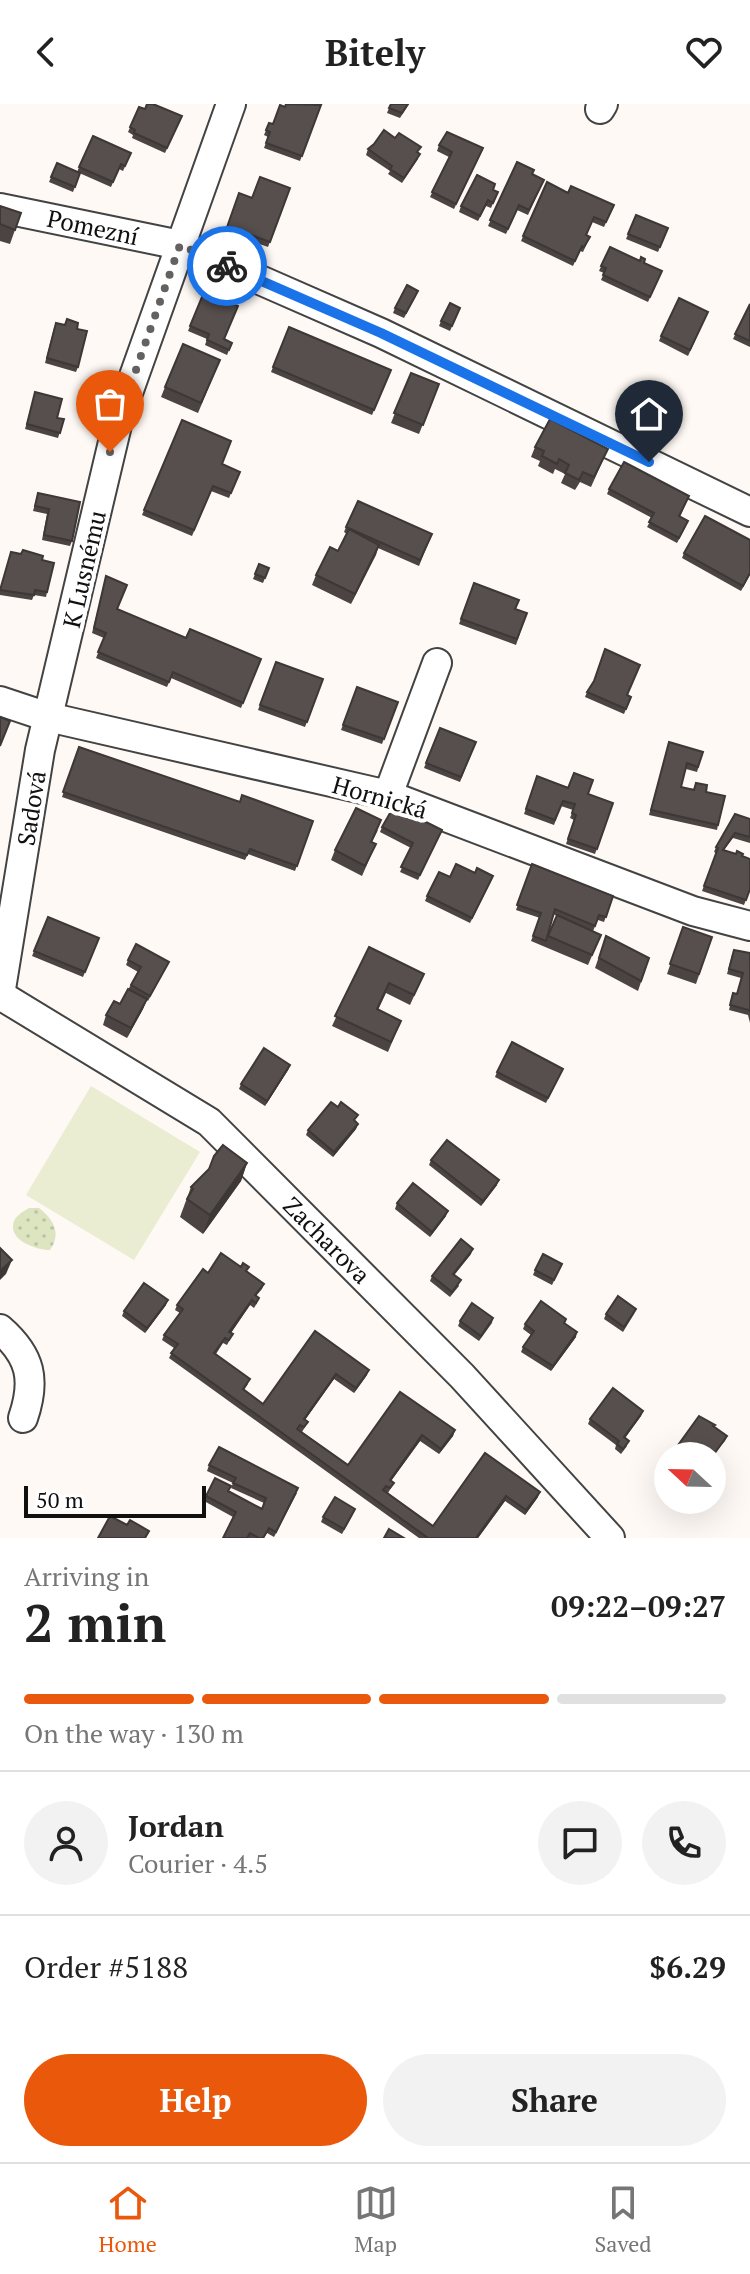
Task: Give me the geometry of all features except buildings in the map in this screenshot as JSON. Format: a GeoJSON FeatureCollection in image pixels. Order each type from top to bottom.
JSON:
{"type":"FeatureCollection","features":[{"type":"Feature","properties":{"kind":"street","name":"K Lusnému"},"geometry":{"type":"LineString","coordinates":[[48,717],[118,421],[231,104]]}},
{"type":"Feature","properties":{"kind":"street","name":"Pomezní"},"geometry":{"type":"LineString","coordinates":[[0,208],[180,245],[381,333],[750,512]]}},
{"type":"Feature","properties":{"kind":"street"},"geometry":{"type":"LineString","coordinates":[[388,795],[437,663]]}},
{"type":"Feature","properties":{"kind":"street","name":"Hornická"},"geometry":{"type":"LineString","coordinates":[[0,701],[48,717],[388,795],[693,911],[750,926]]}},
{"type":"Feature","properties":{"kind":"street","name":"Sadová"},"geometry":{"type":"LineString","coordinates":[[0,995],[48,717]]}},
{"type":"Feature","properties":{"kind":"street","name":"Zacharova"},"geometry":{"type":"LineString","coordinates":[[0,995],[209,1122],[462,1376],[610,1538]]}},
{"type":"Feature","properties":{"kind":"street"},"geometry":{"type":"LineString","coordinates":[[0,1329],[16,1343],[29,1368],[29,1400],[23,1418]]}},
{"type":"Feature","properties":{"kind":"green space"},"geometry":{"type":"Polygon","coordinates":[[[91,1086],[200,1152],[134,1260],[26,1195],[91,1086]]]}},
{"type":"Feature","properties":{"kind":"green space"},"geometry":{"type":"Polygon","coordinates":[[[29,1208],[39,1208],[52,1222],[55,1238],[50,1250],[24,1243],[15,1234],[14,1221],[29,1208]]]}},
{"type":"Feature","properties":{"kind":"way so far"},"geometry":{"type":"LineString","coordinates":[[110,452],[180,245],[227,266]]}},
{"type":"Feature","properties":{"kind":"route"},"geometry":{"type":"LineString","coordinates":[[227,266],[381,333],[649,462]]}}]}
